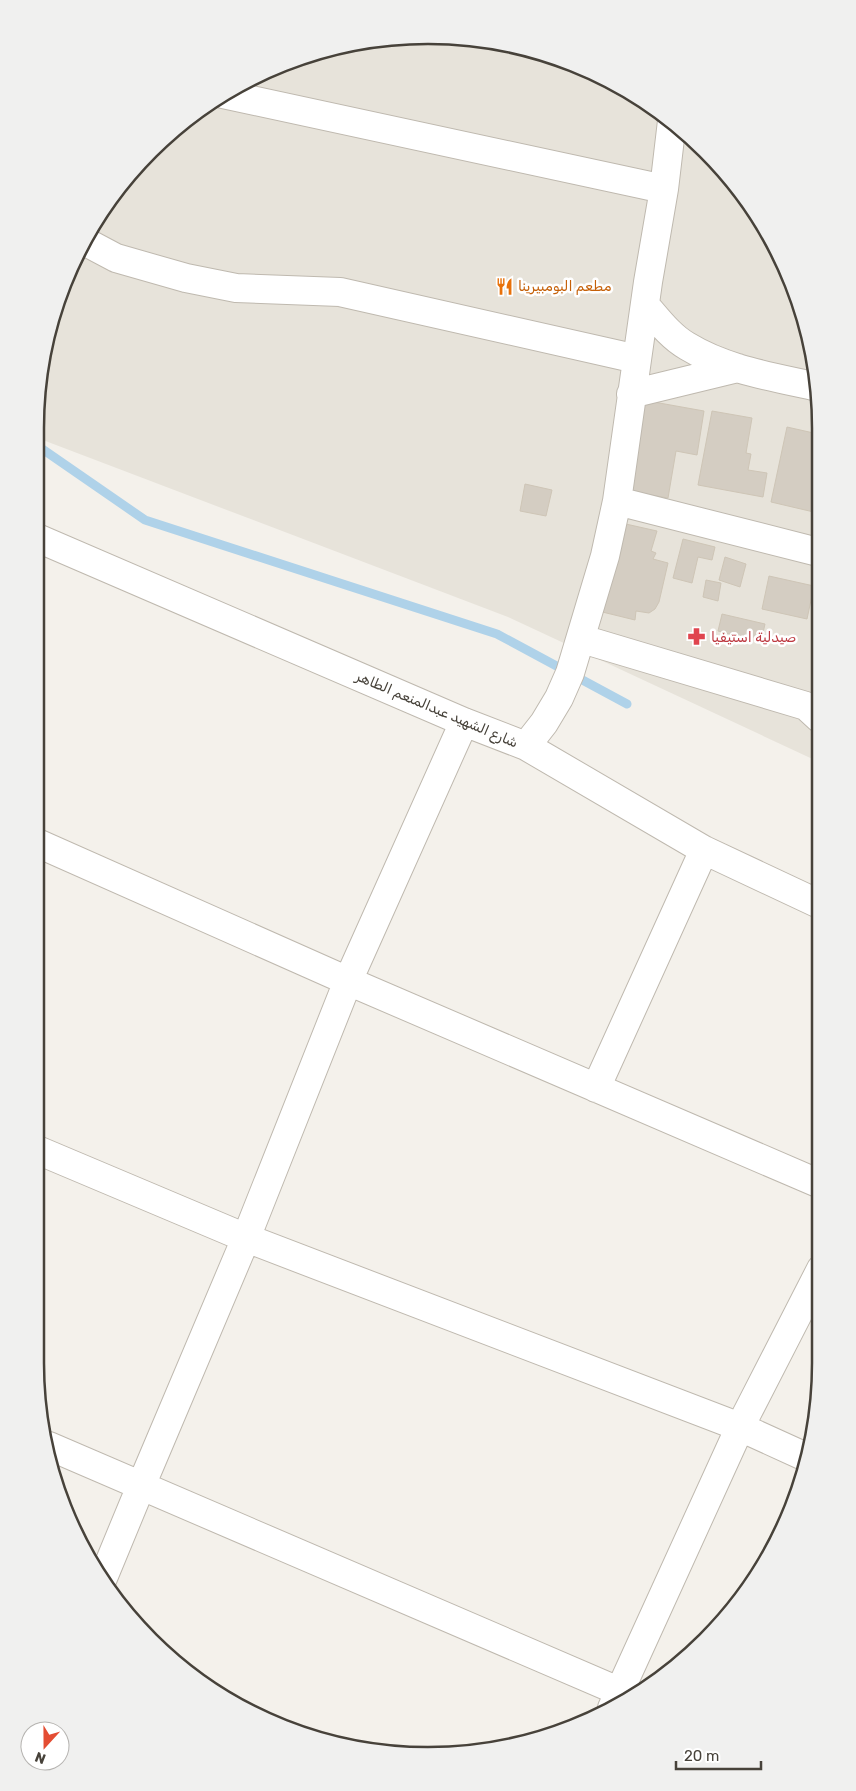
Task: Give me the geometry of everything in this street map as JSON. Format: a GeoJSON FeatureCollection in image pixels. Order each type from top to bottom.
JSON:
{"type":"FeatureCollection","features":[{"type":"Feature","properties":{"kind":"street"},"geometry":{"type":"LineString","coordinates":[[234,96],[664,189]]}},
{"type":"Feature","properties":{"kind":"street","name":"شارع الشهيد عبدالمنعم الطاهر"},"geometry":{"type":"LineString","coordinates":[[44,541],[464,722],[526,746],[544,723],[559,698],[570,673],[582,639],[605,556],[617,501],[631,394],[664,189],[671,130]]}},
{"type":"Feature","properties":{"kind":"street"},"geometry":{"type":"LineString","coordinates":[[90,244],[116,258],[186,278],[236,288],[340,292],[637,359]]}},
{"type":"Feature","properties":{"kind":"street"},"geometry":{"type":"LineString","coordinates":[[646,306],[685,346],[738,368],[810,385]]}},
{"type":"Feature","properties":{"kind":"street"},"geometry":{"type":"LineString","coordinates":[[631,394],[738,368]]}},
{"type":"Feature","properties":{"kind":"street"},"geometry":{"type":"LineString","coordinates":[[617,501],[812,550]]}},
{"type":"Feature","properties":{"kind":"street"},"geometry":{"type":"LineString","coordinates":[[582,639],[806,706],[812,712]]}},
{"type":"Feature","properties":{"kind":"street"},"geometry":{"type":"LineString","coordinates":[[106,1571],[246,1238],[348,980],[464,722]]}},
{"type":"Feature","properties":{"kind":"street"},"geometry":{"type":"LineString","coordinates":[[526,746],[704,850],[812,901]]}},
{"type":"Feature","properties":{"kind":"street"},"geometry":{"type":"LineString","coordinates":[[44,846],[812,1181]]}},
{"type":"Feature","properties":{"kind":"street"},"geometry":{"type":"LineString","coordinates":[[596,1088],[704,850]]}},
{"type":"Feature","properties":{"kind":"street"},"geometry":{"type":"LineString","coordinates":[[44,1153],[246,1238],[740,1427],[801,1455]]}},
{"type":"Feature","properties":{"kind":"street"},"geometry":{"type":"LineString","coordinates":[[621,1695],[740,1427],[812,1287]]}},
{"type":"Feature","properties":{"kind":"street"},"geometry":{"type":"LineString","coordinates":[[53,1448],[618,1697]]}},
{"type":"Feature","properties":{"kind":"shaded area"},"geometry":{"type":"Polygon","coordinates":[[[428,44],[478,47],[503,51],[552,64],[598,83],[620,95],[662,123],[681,139],[700,156],[733,194],[773,258],[792,304],[799,329],[805,353],[811,403],[812,759],[508,617],[44,440],[47,378],[51,353],[64,304],[83,258],[95,236],[123,194],[156,156],[194,123],[258,83],[304,64],[329,57],[353,51],[403,45],[428,44]]]}},
{"type":"Feature","properties":{"kind":"building"},"geometry":{"type":"Polygon","coordinates":[[[637,399],[704,411],[697,455],[676,451],[668,498],[622,490],[637,399]]]}},
{"type":"Feature","properties":{"kind":"building"},"geometry":{"type":"Polygon","coordinates":[[[712,411],[752,418],[746,453],[751,454],[748,470],[767,473],[763,497],[698,485],[712,411]]]}},
{"type":"Feature","properties":{"kind":"building"},"geometry":{"type":"Polygon","coordinates":[[[787,427],[812,433],[812,512],[771,502],[787,427]]]}},
{"type":"Feature","properties":{"kind":"building"},"geometry":{"type":"Polygon","coordinates":[[[525,484],[552,490],[546,516],[520,511],[525,484]]]}},
{"type":"Feature","properties":{"kind":"building"},"geometry":{"type":"Polygon","coordinates":[[[608,520],[657,531],[651,551],[656,553],[653,559],[668,563],[659,602],[655,609],[649,613],[636,611],[635,620],[586,608],[608,520]]]}},
{"type":"Feature","properties":{"kind":"building"},"geometry":{"type":"Polygon","coordinates":[[[683,539],[715,547],[712,560],[698,557],[692,583],[673,578],[683,539]]]}},
{"type":"Feature","properties":{"kind":"building"},"geometry":{"type":"Polygon","coordinates":[[[725,557],[746,564],[740,587],[719,580],[725,557]]]}},
{"type":"Feature","properties":{"kind":"building"},"geometry":{"type":"Polygon","coordinates":[[[769,576],[812,586],[807,619],[762,609],[769,576]]]}},
{"type":"Feature","properties":{"kind":"building"},"geometry":{"type":"Polygon","coordinates":[[[706,580],[721,583],[718,601],[703,597],[706,580]]]}},
{"type":"Feature","properties":{"kind":"building"},"geometry":{"type":"Polygon","coordinates":[[[722,614],[765,624],[761,642],[718,631],[722,614]]]}},
{"type":"Feature","properties":{"kind":"waterway"},"geometry":{"type":"LineString","coordinates":[[44,450],[145,520],[497,634],[627,704]]}},
{"type":"Feature","properties":{"kind":"place","name":"مطعم البومبيرينا"},"geometry":{"type":"Point","coordinates":[504,286]}},
{"type":"Feature","properties":{"kind":"place","name":"صيدلية استيفيا"},"geometry":{"type":"Point","coordinates":[697,637]}}]}
